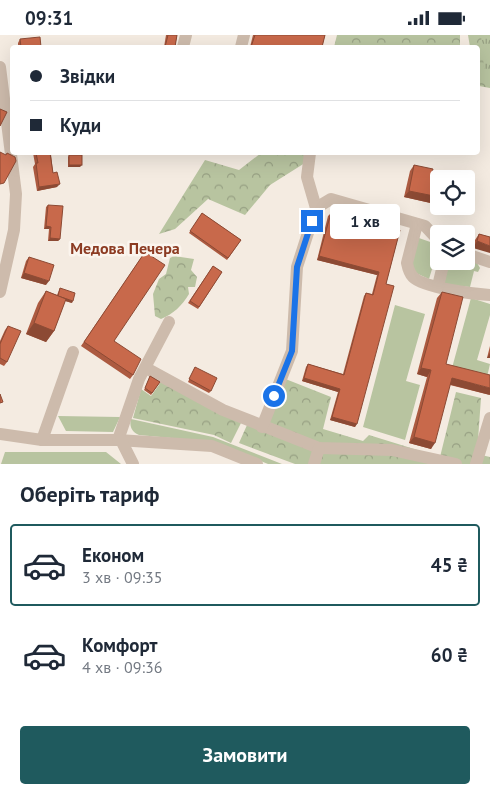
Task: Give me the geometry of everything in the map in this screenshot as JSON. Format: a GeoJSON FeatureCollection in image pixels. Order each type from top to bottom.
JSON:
{"type":"FeatureCollection","features":[{"type":"Feature","properties":{"kind":"street"},"geometry":{"type":"LineString","coordinates":[[1,75],[10,146]]}},
{"type":"Feature","properties":{"kind":"street"},"geometry":{"type":"LineString","coordinates":[[0,292],[14,230],[16,194],[11,155]]}},
{"type":"Feature","properties":{"kind":"street"},"geometry":{"type":"LineString","coordinates":[[262,427],[292,351],[297,267],[316,208],[307,177],[310,155]]}},
{"type":"Feature","properties":{"kind":"street"},"geometry":{"type":"LineString","coordinates":[[316,208],[331,199],[417,223],[425,226],[430,231]]}},
{"type":"Feature","properties":{"kind":"street"},"geometry":{"type":"LineString","coordinates":[[417,223],[408,257],[408,268],[413,277],[417,280],[465,293],[490,295]]}},
{"type":"Feature","properties":{"kind":"street"},"geometry":{"type":"LineString","coordinates":[[475,257],[490,262]]}},
{"type":"Feature","properties":{"kind":"street"},"geometry":{"type":"LineString","coordinates":[[438,286],[442,270]]}},
{"type":"Feature","properties":{"kind":"street"},"geometry":{"type":"LineString","coordinates":[[133,464],[120,440],[139,379],[169,322]]}},
{"type":"Feature","properties":{"kind":"street"},"geometry":{"type":"LineString","coordinates":[[42,440],[73,351]]}},
{"type":"Feature","properties":{"kind":"street"},"geometry":{"type":"LineString","coordinates":[[146,368],[223,410],[319,448],[392,450],[456,464]]}},
{"type":"Feature","properties":{"kind":"street"},"geometry":{"type":"LineString","coordinates":[[476,464],[490,418]]}},
{"type":"Feature","properties":{"kind":"street"},"geometry":{"type":"LineString","coordinates":[[0,434],[42,440],[120,440],[212,446],[257,464]]}},
{"type":"Feature","properties":{"kind":"street"},"geometry":{"type":"LineString","coordinates":[[314,464],[319,448]]}},
{"type":"Feature","properties":{"kind":"green space"},"geometry":{"type":"Polygon","coordinates":[[[337,35],[460,35],[460,45],[334,45],[337,35]]]}},
{"type":"Feature","properties":{"kind":"green space"},"geometry":{"type":"Polygon","coordinates":[[[468,35],[490,35],[490,88],[480,86],[480,45],[470,45],[468,35]]]}},
{"type":"Feature","properties":{"kind":"green space"},"geometry":{"type":"Polygon","coordinates":[[[481,35],[490,35],[490,80],[485,79],[481,35]]]}},
{"type":"Feature","properties":{"kind":"green space"},"geometry":{"type":"Polygon","coordinates":[[[258,155],[312,155],[308,161],[270,185],[245,215],[208,199],[175,229],[159,234],[205,160],[239,170],[258,155]]]}},
{"type":"Feature","properties":{"kind":"green space"},"geometry":{"type":"Polygon","coordinates":[[[416,237],[430,242],[430,270],[432,270],[429,279],[409,270],[416,237]]]}},
{"type":"Feature","properties":{"kind":"green space"},"geometry":{"type":"Polygon","coordinates":[[[174,256],[194,259],[191,270],[197,277],[195,287],[188,287],[189,294],[180,306],[161,319],[155,316],[153,294],[159,279],[166,274],[170,258],[174,256]]]}},
{"type":"Feature","properties":{"kind":"green space"},"geometry":{"type":"Polygon","coordinates":[[[475,262],[480,268],[478,272],[474,271],[470,287],[439,284],[439,270],[475,270],[475,262]]]}},
{"type":"Feature","properties":{"kind":"green space"},"geometry":{"type":"Polygon","coordinates":[[[471,298],[490,304],[490,315],[477,360],[490,364],[487,377],[452,368],[471,298]]]}},
{"type":"Feature","properties":{"kind":"green space"},"geometry":{"type":"Polygon","coordinates":[[[395,305],[425,314],[406,381],[420,385],[405,440],[363,427],[395,305]]]}},
{"type":"Feature","properties":{"kind":"green space"},"geometry":{"type":"Polygon","coordinates":[[[283,378],[331,397],[323,429],[363,441],[369,435],[440,457],[456,392],[481,398],[477,454],[490,457],[490,464],[295,464],[239,443],[247,425],[262,431],[283,378]]]}},
{"type":"Feature","properties":{"kind":"green space"},"geometry":{"type":"Polygon","coordinates":[[[161,382],[241,423],[231,443],[214,435],[133,418],[141,389],[151,396],[161,382]]]}},
{"type":"Feature","properties":{"kind":"green space"},"geometry":{"type":"Polygon","coordinates":[[[58,416],[120,417],[113,432],[66,431],[58,416]]]}},
{"type":"Feature","properties":{"kind":"green space"},"geometry":{"type":"Polygon","coordinates":[[[131,419],[213,437],[282,464],[268,464],[214,442],[139,435],[132,429],[131,419]]]}},
{"type":"Feature","properties":{"kind":"green space"},"geometry":{"type":"Polygon","coordinates":[[[5,452],[106,452],[121,464],[1,464],[5,452]]]}},
{"type":"Feature","properties":{"kind":"building"},"geometry":{"type":"Polygon","coordinates":[[[168,35],[177,35],[175,45],[166,45],[168,35]]]}},
{"type":"Feature","properties":{"kind":"building"},"geometry":{"type":"Polygon","coordinates":[[[255,35],[325,35],[322,45],[252,45],[255,35]]]}},
{"type":"Feature","properties":{"kind":"building"},"geometry":{"type":"Polygon","coordinates":[[[40,37],[41,45],[21,45],[20,39],[40,37]]]}},
{"type":"Feature","properties":{"kind":"building"},"geometry":{"type":"Polygon","coordinates":[[[0,109],[7,112],[0,126],[0,109]]]}},
{"type":"Feature","properties":{"kind":"building"},"geometry":{"type":"Polygon","coordinates":[[[0,152],[15,157],[16,161],[4,183],[0,184],[0,152]]]}},
{"type":"Feature","properties":{"kind":"building"},"geometry":{"type":"Polygon","coordinates":[[[36,155],[50,155],[53,173],[57,172],[60,184],[39,187],[36,163],[38,163],[36,155]]]}},
{"type":"Feature","properties":{"kind":"building"},"geometry":{"type":"Polygon","coordinates":[[[69,155],[82,155],[82,165],[69,165],[69,155]]]}},
{"type":"Feature","properties":{"kind":"building"},"geometry":{"type":"Polygon","coordinates":[[[414,165],[433,169],[430,170],[430,195],[409,191],[414,165]]]}},
{"type":"Feature","properties":{"kind":"building"},"geometry":{"type":"Polygon","coordinates":[[[48,205],[63,206],[60,239],[50,238],[51,227],[46,226],[48,205]]]}},
{"type":"Feature","properties":{"kind":"building"},"geometry":{"type":"Polygon","coordinates":[[[202,213],[241,240],[228,258],[190,231],[202,213]]]}},
{"type":"Feature","properties":{"kind":"building"},"geometry":{"type":"Polygon","coordinates":[[[331,213],[400,230],[386,284],[394,286],[357,424],[332,417],[340,389],[304,378],[308,364],[344,375],[366,293],[373,295],[379,272],[319,256],[331,213]]]}},
{"type":"Feature","properties":{"kind":"building"},"geometry":{"type":"Polygon","coordinates":[[[479,234],[490,237],[490,246],[477,241],[479,234]]]}},
{"type":"Feature","properties":{"kind":"building"},"geometry":{"type":"Polygon","coordinates":[[[145,252],[165,265],[114,341],[141,359],[133,375],[84,342],[145,252]]]}},
{"type":"Feature","properties":{"kind":"building"},"geometry":{"type":"Polygon","coordinates":[[[29,257],[54,265],[49,281],[24,273],[29,257]]]}},
{"type":"Feature","properties":{"kind":"building"},"geometry":{"type":"Polygon","coordinates":[[[213,266],[222,272],[199,307],[190,301],[213,266]]]}},
{"type":"Feature","properties":{"kind":"building"},"geometry":{"type":"Polygon","coordinates":[[[60,288],[75,293],[73,301],[58,296],[60,288]]]}},
{"type":"Feature","properties":{"kind":"building"},"geometry":{"type":"Polygon","coordinates":[[[46,291],[66,299],[54,331],[34,323],[46,291]]]}},
{"type":"Feature","properties":{"kind":"building"},"geometry":{"type":"Polygon","coordinates":[[[442,292],[463,297],[446,364],[490,375],[490,388],[452,378],[435,443],[414,437],[431,370],[421,368],[442,292]]]}},
{"type":"Feature","properties":{"kind":"building"},"geometry":{"type":"Polygon","coordinates":[[[8,326],[21,331],[7,362],[0,358],[0,344],[8,326]]]}},
{"type":"Feature","properties":{"kind":"building"},"geometry":{"type":"Polygon","coordinates":[[[195,367],[217,378],[211,391],[189,379],[195,367]]]}},
{"type":"Feature","properties":{"kind":"building"},"geometry":{"type":"Polygon","coordinates":[[[150,376],[160,382],[152,393],[145,388],[150,376]]]}},
{"type":"Feature","properties":{"kind":"district","name":"Медова Печера"},"geometry":{"type":"Point","coordinates":[125,248]}},
{"type":"Feature","properties":{"kind":"route"},"geometry":{"type":"LineString","coordinates":[[274,396],[292,351],[297,267],[312,221]]}}]}
